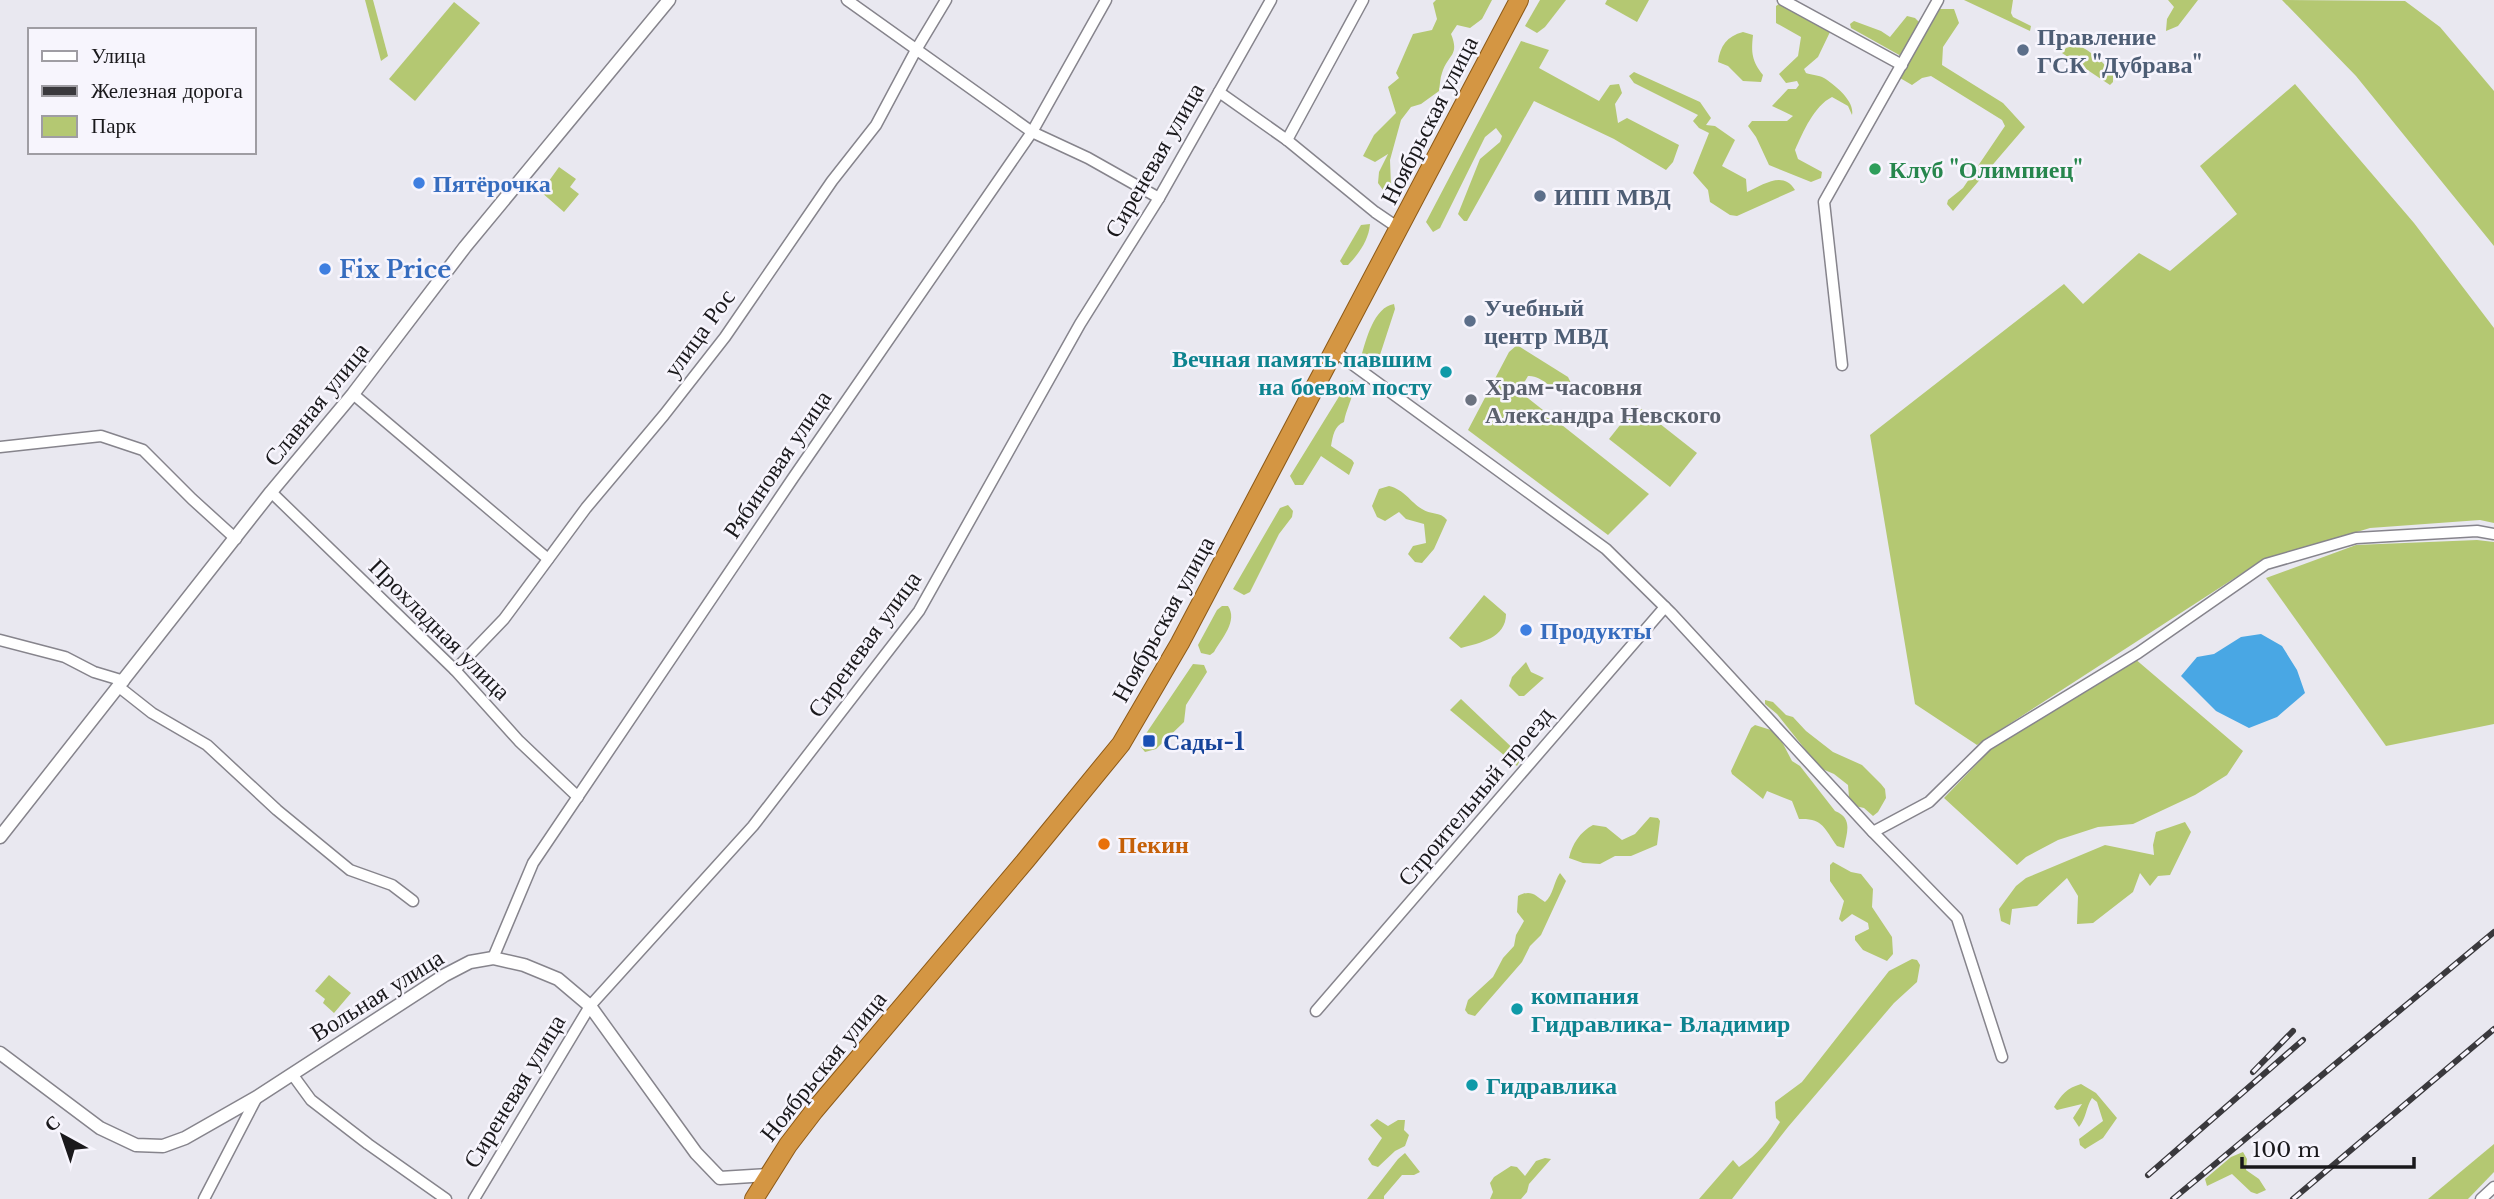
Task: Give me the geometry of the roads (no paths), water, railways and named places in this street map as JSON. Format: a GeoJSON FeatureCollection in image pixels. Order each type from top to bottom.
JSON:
{"type":"FeatureCollection","features":[{"type":"Feature","properties":{"kind":"highway","name":"Ноябрьская улица"},"geometry":{"type":"LineString","coordinates":[[754,1199],[814,1111],[1027,860],[1121,744],[1180,643],[1519,0]]}},
{"type":"Feature","properties":{"kind":"street","name":"Славная улица"},"geometry":{"type":"LineString","coordinates":[[0,837],[271,492],[353,394],[465,247],[669,0]]}},
{"type":"Feature","properties":{"kind":"street"},"geometry":{"type":"LineString","coordinates":[[847,0],[1032,132],[1088,158],[1158,198]]}},
{"type":"Feature","properties":{"kind":"street","name":"улица Рос"},"geometry":{"type":"LineString","coordinates":[[455,670],[504,619],[586,508],[725,337],[832,181],[876,124],[915,50],[946,0]]}},
{"type":"Feature","properties":{"kind":"street","name":"Рябиновая улица"},"geometry":{"type":"LineString","coordinates":[[493,958],[533,863],[793,478],[1032,132],[1106,0]]}},
{"type":"Feature","properties":{"kind":"street","name":"Сиреневая улица"},"geometry":{"type":"LineString","coordinates":[[474,1199],[590,1006],[752,826],[919,611],[1080,324],[1158,198],[1271,0]]}},
{"type":"Feature","properties":{"kind":"street"},"geometry":{"type":"LineString","coordinates":[[1287,140],[1363,0]]}},
{"type":"Feature","properties":{"kind":"street"},"geometry":{"type":"LineString","coordinates":[[1783,0],[1902,65]]}},
{"type":"Feature","properties":{"kind":"street"},"geometry":{"type":"LineString","coordinates":[[1842,365],[1824,202],[1938,0]]}},
{"type":"Feature","properties":{"kind":"street"},"geometry":{"type":"LineString","coordinates":[[1219,92],[1287,140],[1375,212],[1400,229]]}},
{"type":"Feature","properties":{"kind":"street"},"geometry":{"type":"LineString","coordinates":[[1334,351],[1606,549],[1665,607],[1873,832],[1958,918],[2002,1057]]}},
{"type":"Feature","properties":{"kind":"street"},"geometry":{"type":"LineString","coordinates":[[353,394],[548,559]]}},
{"type":"Feature","properties":{"kind":"street"},"geometry":{"type":"LineString","coordinates":[[0,447],[101,436],[144,450],[236,539]]}},
{"type":"Feature","properties":{"kind":"street","name":"Прохладная улица"},"geometry":{"type":"LineString","coordinates":[[271,492],[455,670],[519,741],[578,797]]}},
{"type":"Feature","properties":{"kind":"street"},"geometry":{"type":"LineString","coordinates":[[1873,832],[1929,802],[1987,745],[2138,653],[2266,564],[2356,538],[2477,531],[2494,534]]}},
{"type":"Feature","properties":{"kind":"street","name":"Строительный проезд"},"geometry":{"type":"LineString","coordinates":[[1316,1012],[1665,607]]}},
{"type":"Feature","properties":{"kind":"street"},"geometry":{"type":"LineString","coordinates":[[0,640],[65,657],[121,684],[152,713],[207,745],[277,810],[350,870],[392,885],[413,901]]}},
{"type":"Feature","properties":{"kind":"street","name":"Вольная улица"},"geometry":{"type":"LineString","coordinates":[[0,1053],[100,1128],[136,1145],[163,1146],[185,1138],[257,1097],[445,975],[470,962],[493,958],[524,965],[558,979],[590,1006],[696,1153],[720,1178],[769,1175]]}},
{"type":"Feature","properties":{"kind":"street"},"geometry":{"type":"LineString","coordinates":[[292,1074],[311,1100],[446,1199]]}},
{"type":"Feature","properties":{"kind":"street"},"geometry":{"type":"LineString","coordinates":[[204,1199],[257,1097]]}},
{"type":"Feature","properties":{"kind":"street"},"geometry":{"type":"LineString","coordinates":[[2481,1199],[2494,1187]]}},
{"type":"Feature","properties":{"kind":"water"},"geometry":{"type":"Polygon","coordinates":[[[2261,634],[2282,646],[2297,670],[2305,693],[2277,717],[2249,728],[2216,711],[2181,676],[2197,657],[2214,654],[2241,637],[2261,634]]]}},
{"type":"Feature","properties":{"kind":"railway"},"geometry":{"type":"LineString","coordinates":[[2173,1199],[2494,932]]}},
{"type":"Feature","properties":{"kind":"railway"},"geometry":{"type":"LineString","coordinates":[[2293,1199],[2494,1029]]}},
{"type":"Feature","properties":{"kind":"railway"},"geometry":{"type":"LineString","coordinates":[[2253,1072],[2293,1031]]}},
{"type":"Feature","properties":{"kind":"railway"},"geometry":{"type":"LineString","coordinates":[[2148,1175],[2303,1040]]}},
{"type":"Feature","properties":{"kind":"place","name":"Правление ГСК \"Дубрава\""},"geometry":{"type":"Point","coordinates":[2023,50]}},
{"type":"Feature","properties":{"kind":"place","name":"Клуб \"Олимпиец\""},"geometry":{"type":"Point","coordinates":[1875,169]}},
{"type":"Feature","properties":{"kind":"place","name":"Пятёрочка"},"geometry":{"type":"Point","coordinates":[419,183]}},
{"type":"Feature","properties":{"kind":"place","name":"ИПП МВД"},"geometry":{"type":"Point","coordinates":[1540,196]}},
{"type":"Feature","properties":{"kind":"place","name":"Fix Price"},"geometry":{"type":"Point","coordinates":[325,269]}},
{"type":"Feature","properties":{"kind":"place","name":"Учебный центр МВД"},"geometry":{"type":"Point","coordinates":[1470,321]}},
{"type":"Feature","properties":{"kind":"place","name":"Вечная память павшим на боевом посту"},"geometry":{"type":"Point","coordinates":[1446,372]}},
{"type":"Feature","properties":{"kind":"place","name":"Храм-часовня Александра Невского"},"geometry":{"type":"Point","coordinates":[1471,400]}},
{"type":"Feature","properties":{"kind":"place","name":"Продукты"},"geometry":{"type":"Point","coordinates":[1526,630]}},
{"type":"Feature","properties":{"kind":"place","name":"Сады-1"},"geometry":{"type":"Point","coordinates":[1149,741]}},
{"type":"Feature","properties":{"kind":"place","name":"Пекин"},"geometry":{"type":"Point","coordinates":[1104,844]}},
{"type":"Feature","properties":{"kind":"place","name":"компания Гидравлика- Владимир"},"geometry":{"type":"Point","coordinates":[1517,1009]}},
{"type":"Feature","properties":{"kind":"place","name":"Гидравлика"},"geometry":{"type":"Point","coordinates":[1472,1085]}}]}
